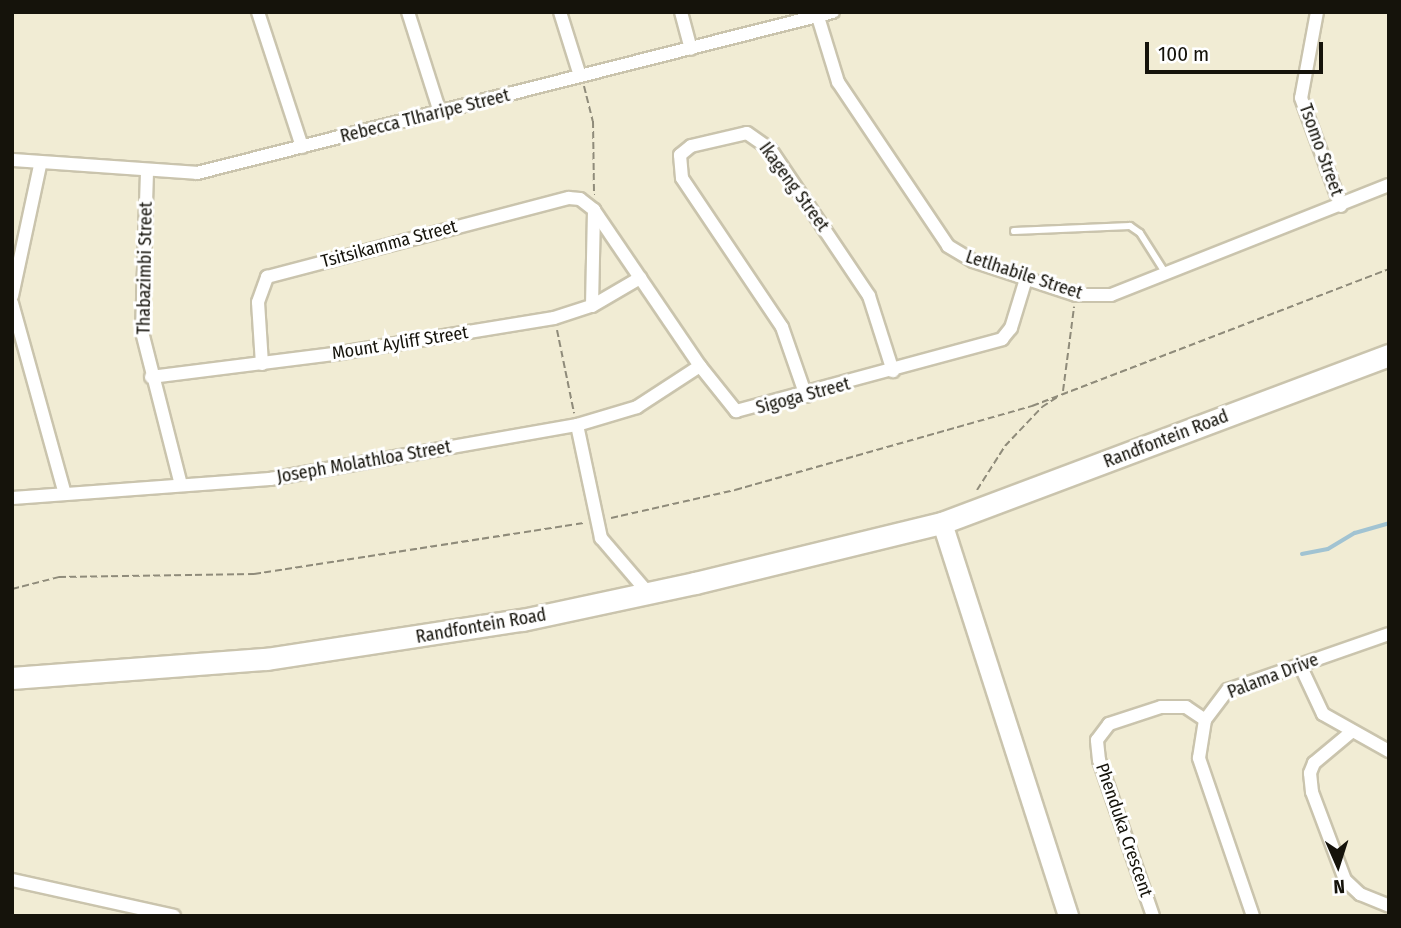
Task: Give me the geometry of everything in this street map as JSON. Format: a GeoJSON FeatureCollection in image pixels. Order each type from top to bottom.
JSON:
{"type":"FeatureCollection","features":[{"type":"Feature","properties":{"kind":"main road","name":"Randfontein Road"},"geometry":{"type":"LineString","coordinates":[[12,678],[266,659],[522,620],[649,594],[942,523],[1389,355]]}},
{"type":"Feature","properties":{"kind":"street"},"geometry":{"type":"LineString","coordinates":[[258,12],[302,147]]}},
{"type":"Feature","properties":{"kind":"street"},"geometry":{"type":"LineString","coordinates":[[408,12],[440,112]]}},
{"type":"Feature","properties":{"kind":"street"},"geometry":{"type":"LineString","coordinates":[[560,12],[580,76]]}},
{"type":"Feature","properties":{"kind":"street"},"geometry":{"type":"LineString","coordinates":[[681,12],[691,49]]}},
{"type":"Feature","properties":{"kind":"street","name":"Rebecca Tlharipe Street"},"geometry":{"type":"LineString","coordinates":[[12,160],[40,165],[197,173],[833,12]]}},
{"type":"Feature","properties":{"kind":"street","name":"Tsomo Street"},"geometry":{"type":"LineString","coordinates":[[1317,12],[1301,98],[1341,206]]}},
{"type":"Feature","properties":{"kind":"street","name":"Letlhabile Street"},"geometry":{"type":"LineString","coordinates":[[818,17],[838,82],[948,246],[973,261],[1076,295],[1111,295],[1389,185]]}},
{"type":"Feature","properties":{"kind":"street","name":"Ikageng Street"},"geometry":{"type":"LineString","coordinates":[[806,396],[782,327],[682,178],[680,155],[691,146],[747,133],[763,141],[869,296],[892,371]]}},
{"type":"Feature","properties":{"kind":"street"},"geometry":{"type":"LineString","coordinates":[[12,296],[40,165]]}},
{"type":"Feature","properties":{"kind":"street","name":"Thabazimbi Street"},"geometry":{"type":"LineString","coordinates":[[147,172],[141,316],[151,377],[181,485]]}},
{"type":"Feature","properties":{"kind":"street","name":"Tsitsikamma Street"},"geometry":{"type":"LineString","coordinates":[[262,364],[258,302],[267,277],[559,200],[580,199],[594,210]]}},
{"type":"Feature","properties":{"kind":"street"},"geometry":{"type":"LineString","coordinates":[[592,306],[594,210]]}},
{"type":"Feature","properties":{"kind":"street","name":"Sigoga Street"},"geometry":{"type":"LineString","coordinates":[[594,210],[700,366],[736,411],[806,396],[1002,339],[1011,328],[1026,279]]}},
{"type":"Feature","properties":{"kind":"street","name":"Mount Ayliff Street"},"geometry":{"type":"LineString","coordinates":[[151,377],[262,364],[554,318],[592,306],[640,278]]}},
{"type":"Feature","properties":{"kind":"street"},"geometry":{"type":"LineString","coordinates":[[12,303],[65,494]]}},
{"type":"Feature","properties":{"kind":"street","name":"Joseph Molathloa Street"},"geometry":{"type":"LineString","coordinates":[[12,499],[282,477],[577,425],[637,407],[700,366]]}},
{"type":"Feature","properties":{"kind":"street"},"geometry":{"type":"LineString","coordinates":[[577,425],[604,543],[649,594]]}},
{"type":"Feature","properties":{"kind":"street"},"geometry":{"type":"LineString","coordinates":[[942,523],[1068,916]]}},
{"type":"Feature","properties":{"kind":"street","name":"Palama Drive"},"geometry":{"type":"LineString","coordinates":[[1253,916],[1199,758],[1205,720],[1228,690],[1389,634]]}},
{"type":"Feature","properties":{"kind":"street"},"geometry":{"type":"LineString","coordinates":[[1300,665],[1318,709],[1350,733],[1389,751]]}},
{"type":"Feature","properties":{"kind":"street","name":"Phenduka Crescent"},"geometry":{"type":"LineString","coordinates":[[1153,916],[1100,760],[1097,740],[1109,724],[1161,707],[1186,707],[1205,720]]}},
{"type":"Feature","properties":{"kind":"street"},"geometry":{"type":"LineString","coordinates":[[1350,733],[1314,763],[1310,773],[1312,792],[1345,880],[1360,894],[1389,906]]}},
{"type":"Feature","properties":{"kind":"street"},"geometry":{"type":"LineString","coordinates":[[12,880],[174,916]]}},
{"type":"Feature","properties":{"kind":"lane"},"geometry":{"type":"LineString","coordinates":[[1014,231],[1130,226],[1140,233],[1166,274]]}},
{"type":"Feature","properties":{"kind":"path"},"geometry":{"type":"LineString","coordinates":[[580,76],[593,121],[594,210]]}},
{"type":"Feature","properties":{"kind":"path"},"geometry":{"type":"LineString","coordinates":[[12,589],[59,577],[218,578],[597,521],[735,490],[1032,406],[1389,269]]}},
{"type":"Feature","properties":{"kind":"path"},"geometry":{"type":"LineString","coordinates":[[968,513],[983,477],[998,455],[1032,416],[1061,394],[1076,295]]}},
{"type":"Feature","properties":{"kind":"path"},"geometry":{"type":"LineString","coordinates":[[554,318],[577,425]]}},
{"type":"Feature","properties":{"kind":"waterway"},"geometry":{"type":"LineString","coordinates":[[1302,554],[1328,549],[1355,533],[1389,523]]}}]}
